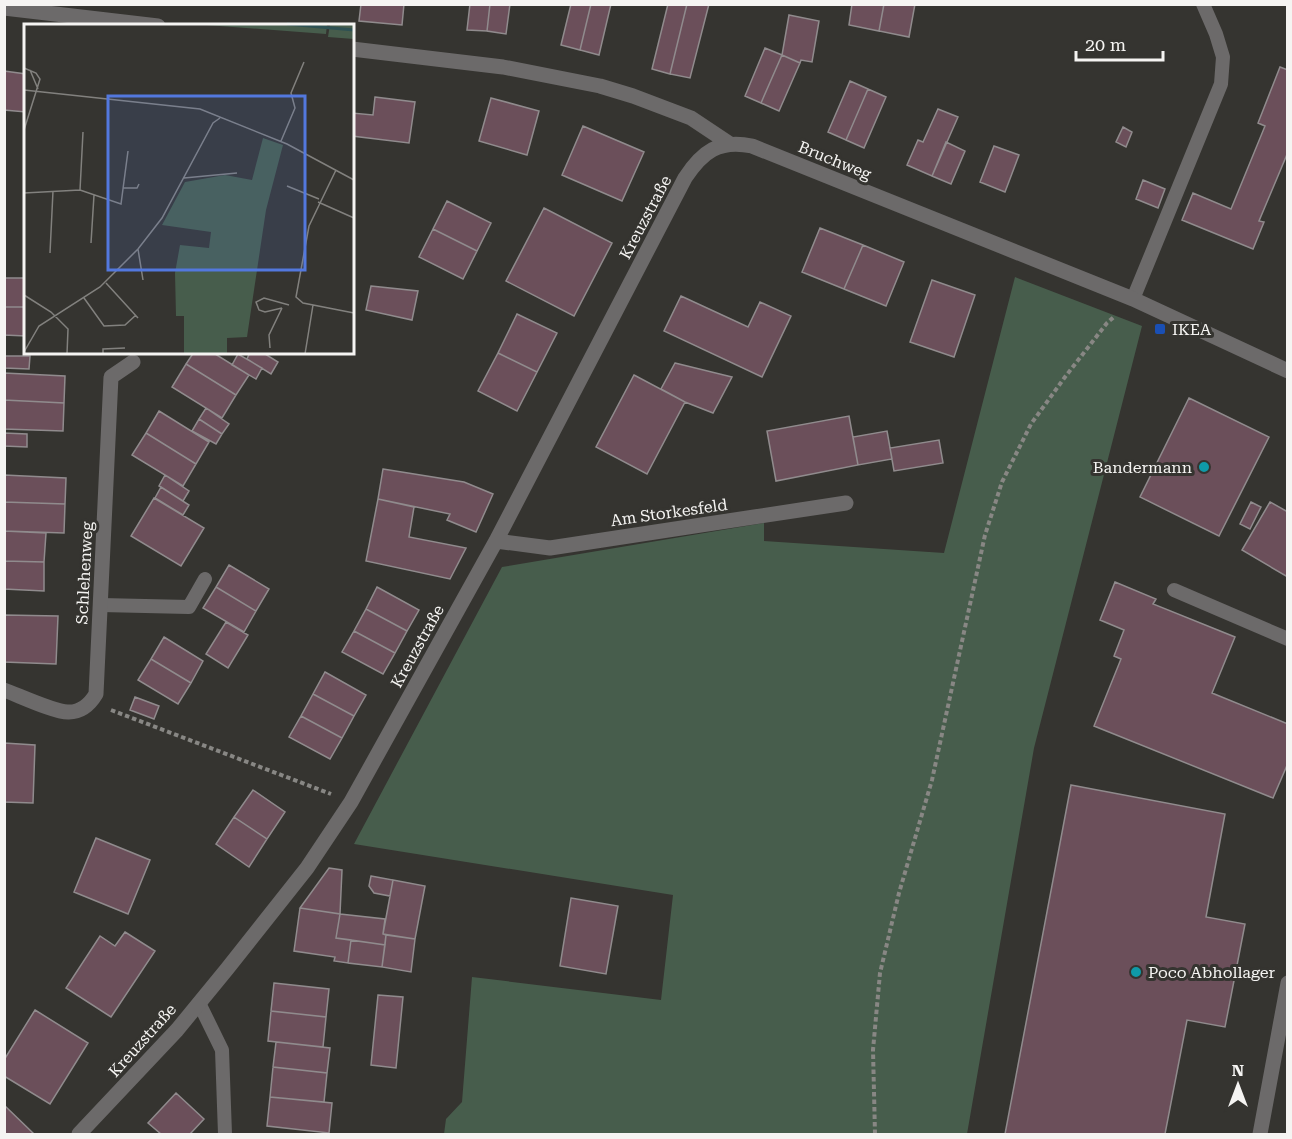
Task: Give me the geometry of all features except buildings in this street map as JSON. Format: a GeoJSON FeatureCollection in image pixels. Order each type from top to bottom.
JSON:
{"type":"FeatureCollection","features":[{"type":"Feature","properties":{"kind":"street"},"geometry":{"type":"LineString","coordinates":[[4,8],[141,24]]}},
{"type":"Feature","properties":{"kind":"street","name":"Bruchweg"},"geometry":{"type":"LineString","coordinates":[[354,49],[503,67],[600,86],[633,96],[691,118],[730,144],[740,143],[752,146],[1133,299],[1287,371]]}},
{"type":"Feature","properties":{"kind":"street","name":"Kreuzstraße"},"geometry":{"type":"LineString","coordinates":[[80,1134],[199,1004],[307,868],[351,802],[496,541],[685,178],[694,164],[705,154],[714,148],[730,144]]}},
{"type":"Feature","properties":{"kind":"street","name":"Schlehenweg"},"geometry":{"type":"LineString","coordinates":[[91,702],[96,694],[97,682],[111,377],[133,362]]}},
{"type":"Feature","properties":{"kind":"street","name":"Am Storkesfeld"},"geometry":{"type":"LineString","coordinates":[[496,541],[550,548],[846,503]]}},
{"type":"Feature","properties":{"kind":"street"},"geometry":{"type":"LineString","coordinates":[[4,690],[69,712],[82,709],[91,702]]}},
{"type":"Feature","properties":{"kind":"street"},"geometry":{"type":"LineString","coordinates":[[1260,1134],[1287,983]]}},
{"type":"Feature","properties":{"kind":"lane"},"geometry":{"type":"LineString","coordinates":[[1133,299],[1221,84],[1223,57],[1203,4]]}},
{"type":"Feature","properties":{"kind":"lane"},"geometry":{"type":"LineString","coordinates":[[100,605],[189,607],[206,579]]}},
{"type":"Feature","properties":{"kind":"lane"},"geometry":{"type":"LineString","coordinates":[[1174,590],[1287,639]]}},
{"type":"Feature","properties":{"kind":"lane"},"geometry":{"type":"LineString","coordinates":[[199,1004],[222,1050],[225,1134]]}},
{"type":"Feature","properties":{"kind":"path"},"geometry":{"type":"LineString","coordinates":[[875,1134],[873,1050],[880,973],[899,892],[932,780],[985,535],[1002,482],[1031,424],[1107,323],[1133,299]]}},
{"type":"Feature","properties":{"kind":"path"},"geometry":{"type":"LineString","coordinates":[[91,702],[351,802]]}},
{"type":"Feature","properties":{"kind":"green space"},"geometry":{"type":"Polygon","coordinates":[[[1015,277],[1142,326],[1034,748],[967,1134],[444,1134],[446,1119],[462,1102],[472,977],[661,1000],[673,895],[354,844],[502,567],[764,523],[764,541],[944,553],[1015,277]]]}},
{"type":"Feature","properties":{"kind":"place","name":"IKEA"},"geometry":{"type":"Point","coordinates":[1160,329]}},
{"type":"Feature","properties":{"kind":"place","name":"Bandermann"},"geometry":{"type":"Point","coordinates":[1204,467]}},
{"type":"Feature","properties":{"kind":"place","name":"Poco Abhollager"},"geometry":{"type":"Point","coordinates":[1136,972]}}]}
